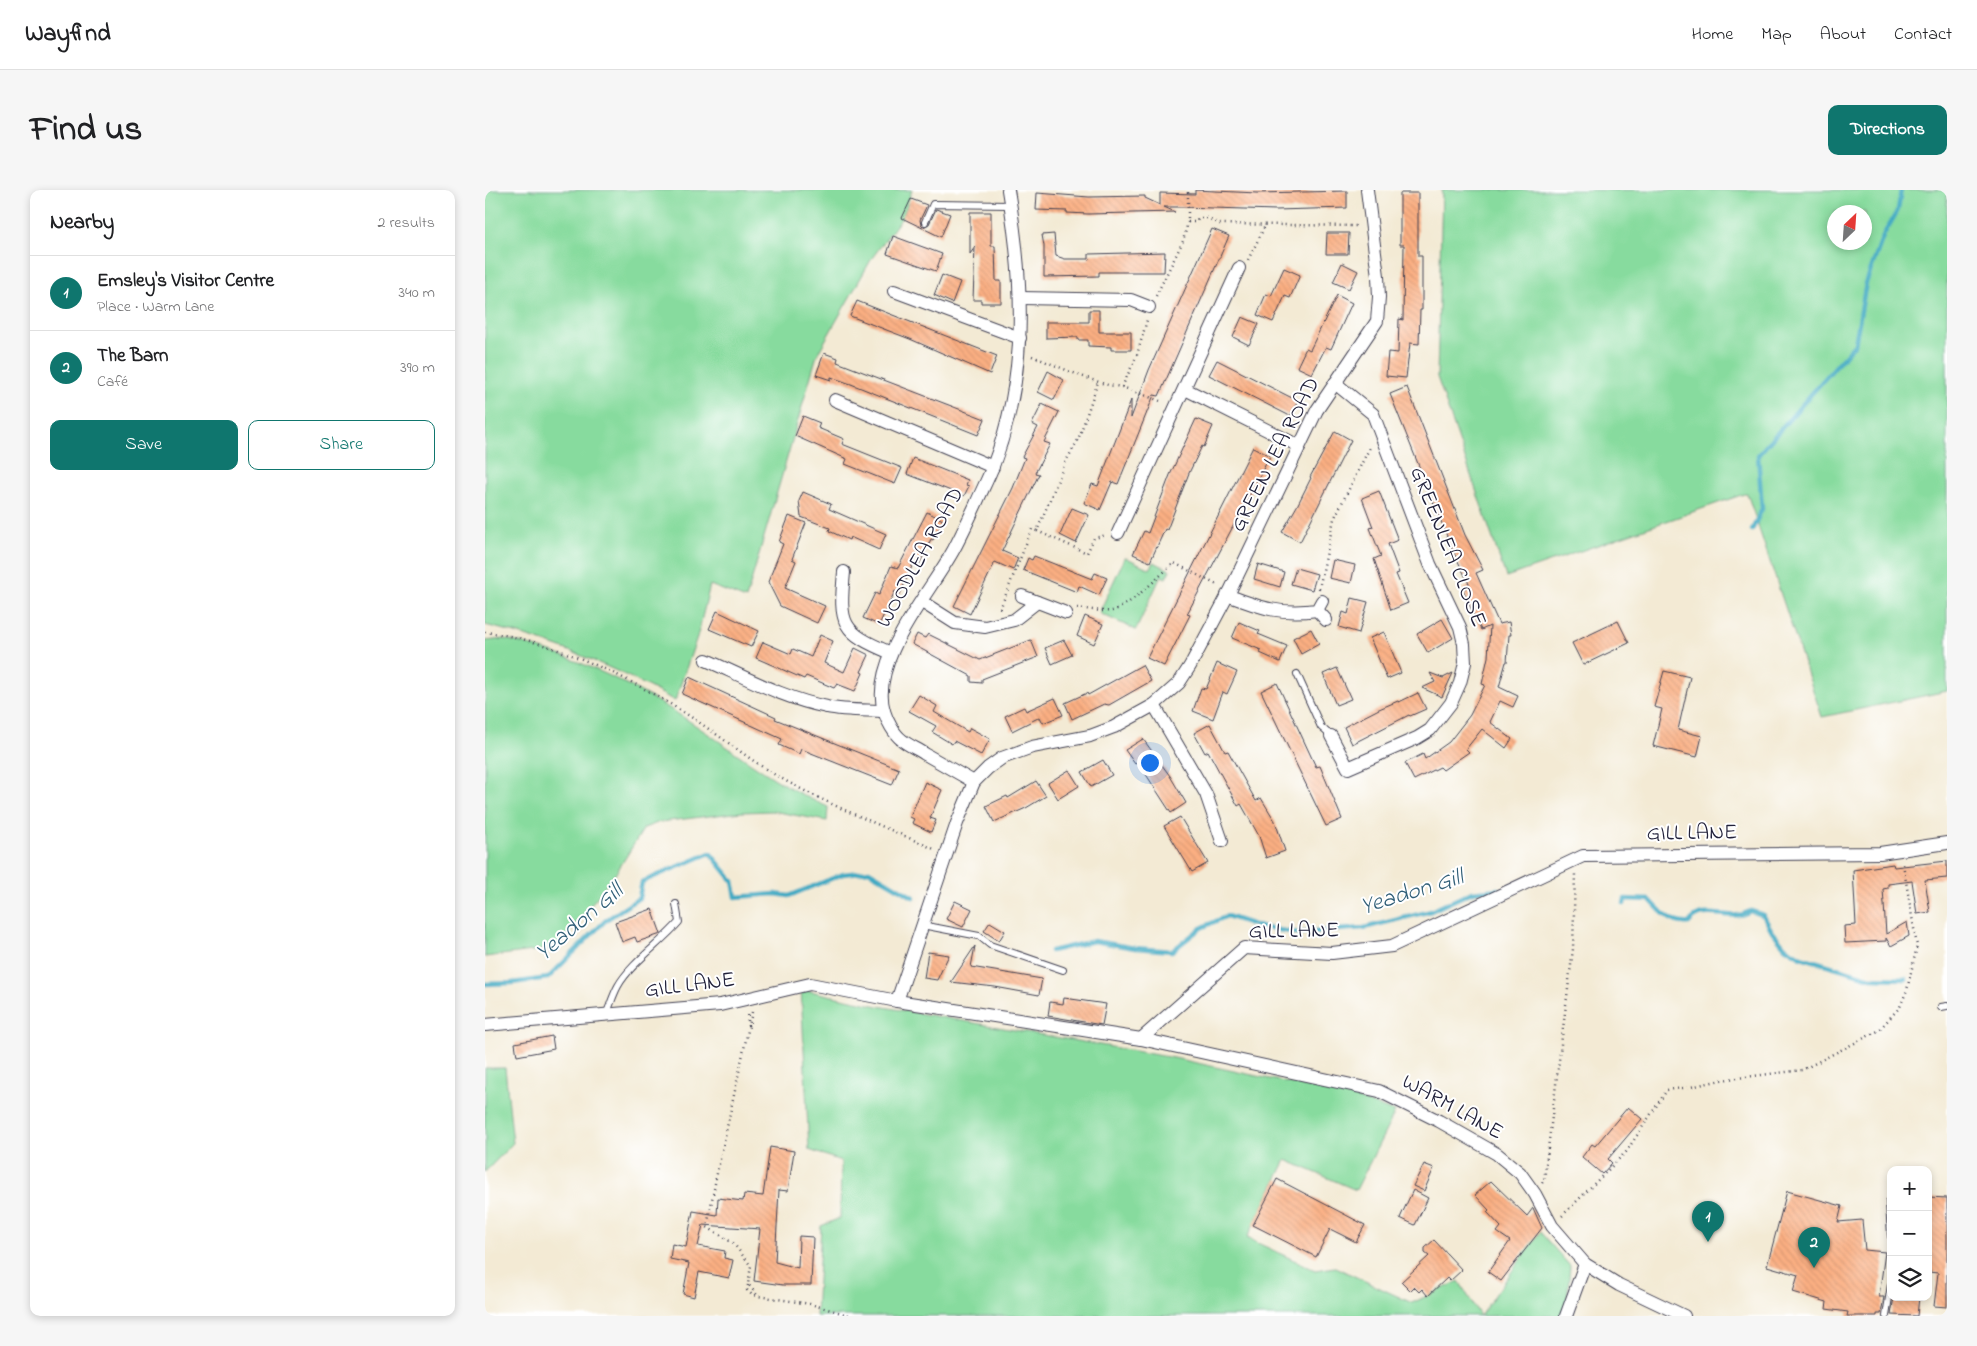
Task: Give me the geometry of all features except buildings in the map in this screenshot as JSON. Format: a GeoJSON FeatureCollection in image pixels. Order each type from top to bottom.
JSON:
{"type":"FeatureCollection","features":[{"type":"Feature","properties":{"kind":"street","name":"WOODLEA ROAD"},"geometry":{"type":"LineString","coordinates":[[974,782],[901,740],[891,727],[885,711],[882,685],[891,653],[905,627],[955,548],[993,467],[1015,387],[1021,298],[1016,237],[1007,190]]}},
{"type":"Feature","properties":{"kind":"street","name":"GREEN LEA ROAD"},"geometry":{"type":"LineString","coordinates":[[948,851],[957,822],[974,782],[987,768],[1002,758],[1032,747],[1090,736],[1106,730],[1154,705],[1179,683],[1190,666],[1228,593],[1317,410],[1377,321],[1379,297],[1367,190]]}},
{"type":"Feature","properties":{"kind":"street"},"geometry":{"type":"LineString","coordinates":[[1118,533],[1239,268]]}},
{"type":"Feature","properties":{"kind":"street"},"geometry":{"type":"LineString","coordinates":[[894,291],[1019,344]]}},
{"type":"Feature","properties":{"kind":"street"},"geometry":{"type":"LineString","coordinates":[[1021,298],[1131,300],[1149,307]]}},
{"type":"Feature","properties":{"kind":"street","name":"GREENLEA CLOSE"},"geometry":{"type":"LineString","coordinates":[[1331,736],[1348,768],[1417,738],[1430,730],[1451,703],[1460,683],[1465,663],[1464,644],[1460,627],[1431,564],[1373,414],[1335,384]]}},
{"type":"Feature","properties":{"kind":"street"},"geometry":{"type":"LineString","coordinates":[[1185,388],[1299,446]]}},
{"type":"Feature","properties":{"kind":"street"},"geometry":{"type":"LineString","coordinates":[[835,400],[993,467]]}},
{"type":"Feature","properties":{"kind":"street"},"geometry":{"type":"LineString","coordinates":[[844,572],[841,600],[842,613],[847,626],[854,635],[863,641],[891,653]]}},
{"type":"Feature","properties":{"kind":"street"},"geometry":{"type":"LineString","coordinates":[[1228,593],[1277,612],[1299,613],[1320,605],[1326,620]]}},
{"type":"Feature","properties":{"kind":"street"},"geometry":{"type":"LineString","coordinates":[[1022,596],[1066,613]]}},
{"type":"Feature","properties":{"kind":"street"},"geometry":{"type":"LineString","coordinates":[[922,602],[955,623],[985,627],[1014,620],[1037,602]]}},
{"type":"Feature","properties":{"kind":"street"},"geometry":{"type":"LineString","coordinates":[[706,660],[771,689],[817,705],[830,708],[885,711]]}},
{"type":"Feature","properties":{"kind":"street"},"geometry":{"type":"LineString","coordinates":[[1154,705],[1206,794],[1222,841]]}},
{"type":"Feature","properties":{"kind":"street","name":"GILL LANE"},"geometry":{"type":"LineString","coordinates":[[485,1025],[720,1005],[809,984],[897,1001],[1141,1039],[1244,948],[1332,953],[1392,946],[1583,856],[1880,853],[1947,843]]}},
{"type":"Feature","properties":{"kind":"street"},"geometry":{"type":"LineString","coordinates":[[897,1001],[948,851]]}},
{"type":"Feature","properties":{"kind":"street","name":"WARM LANE"},"geometry":{"type":"LineString","coordinates":[[1141,1039],[1379,1091],[1439,1121],[1497,1154],[1519,1173],[1535,1194],[1553,1226],[1585,1264],[1619,1285],[1684,1316]]}},
{"type":"Feature","properties":{"kind":"street"},"geometry":{"type":"LineString","coordinates":[[1566,1316],[1585,1264]]}},
{"type":"Feature","properties":{"kind":"lane"},"geometry":{"type":"LineString","coordinates":[[925,222],[933,204],[1010,205]]}},
{"type":"Feature","properties":{"kind":"lane"},"geometry":{"type":"LineString","coordinates":[[1297,674],[1321,727],[1331,736]]}},
{"type":"Feature","properties":{"kind":"lane"},"geometry":{"type":"LineString","coordinates":[[606,1015],[618,985],[679,922],[676,904]]}},
{"type":"Feature","properties":{"kind":"lane"},"geometry":{"type":"LineString","coordinates":[[922,925],[979,936],[990,945],[1063,970]]}},
{"type":"Feature","properties":{"kind":"lane"},"geometry":{"type":"LineString","coordinates":[[1886,1316],[1888,1301]]}},
{"type":"Feature","properties":{"kind":"path"},"geometry":{"type":"LineString","coordinates":[[1122,387],[1137,355],[1149,307],[1183,241],[1188,222],[1188,190]]}},
{"type":"Feature","properties":{"kind":"path"},"geometry":{"type":"LineString","coordinates":[[1188,222],[1196,222],[1199,218],[1207,218],[1220,224],[1372,226]]}},
{"type":"Feature","properties":{"kind":"path"},"geometry":{"type":"LineString","coordinates":[[1239,268],[1246,262],[1265,226]]}},
{"type":"Feature","properties":{"kind":"path"},"geometry":{"type":"LineString","coordinates":[[1019,344],[1098,382],[1122,387],[1177,406]]}},
{"type":"Feature","properties":{"kind":"path"},"geometry":{"type":"LineString","coordinates":[[1037,531],[1065,463],[1079,440],[1098,382]]}},
{"type":"Feature","properties":{"kind":"path"},"geometry":{"type":"LineString","coordinates":[[1320,605],[1318,591],[1334,519],[1379,431]]}},
{"type":"Feature","properties":{"kind":"path"},"geometry":{"type":"LineString","coordinates":[[994,625],[1032,529],[1087,553],[1094,538]]}},
{"type":"Feature","properties":{"kind":"path"},"geometry":{"type":"LineString","coordinates":[[1066,613],[1076,608],[1110,612],[1119,608],[1174,563],[1228,593]]}},
{"type":"Feature","properties":{"kind":"path"},"geometry":{"type":"LineString","coordinates":[[485,632],[514,637],[547,647],[614,674],[669,703],[771,772],[794,785],[948,851]]}},
{"type":"Feature","properties":{"kind":"path"},"geometry":{"type":"LineString","coordinates":[[1553,1226],[1626,1152],[1667,1090],[1721,1080],[1802,1070],[1878,1031],[1900,1006],[1907,990],[1917,946],[1900,850]]}},
{"type":"Feature","properties":{"kind":"path"},"geometry":{"type":"LineString","coordinates":[[1535,1194],[1544,1180],[1573,949],[1575,859]]}},
{"type":"Feature","properties":{"kind":"path"},"geometry":{"type":"LineString","coordinates":[[751,998],[752,1012],[749,1030],[707,1227],[733,1243],[751,1266],[748,1284],[758,1296],[810,1304],[852,1316]]}},
{"type":"Feature","properties":{"kind":"green space"},"geometry":{"type":"Polygon","coordinates":[[[485,190],[912,190],[903,216],[872,258],[817,355],[746,599],[710,585],[698,634],[675,701],[583,656],[510,631],[485,625],[485,190]]]}},
{"type":"Feature","properties":{"kind":"green space"},"geometry":{"type":"Polygon","coordinates":[[[1442,190],[1947,190],[1947,691],[1822,717],[1747,493],[1506,577],[1437,377],[1442,190]]]}},
{"type":"Feature","properties":{"kind":"green space"},"geometry":{"type":"Polygon","coordinates":[[[1125,557],[1150,569],[1154,562],[1170,570],[1166,578],[1161,576],[1136,630],[1099,613],[1125,557]]]}},
{"type":"Feature","properties":{"kind":"green space"},"geometry":{"type":"Polygon","coordinates":[[[504,639],[557,654],[582,664],[655,700],[778,781],[828,807],[827,821],[772,811],[742,812],[660,822],[644,828],[616,873],[557,948],[485,957],[485,641],[504,639]]]}},
{"type":"Feature","properties":{"kind":"green space"},"geometry":{"type":"Polygon","coordinates":[[[801,989],[878,1006],[1174,1058],[1353,1097],[1395,1112],[1356,1190],[1286,1160],[1247,1238],[1315,1270],[1335,1267],[1412,1303],[1459,1281],[1480,1316],[816,1316],[821,1226],[840,1218],[841,1161],[809,1150],[801,989]]]}},
{"type":"Feature","properties":{"kind":"green space"},"geometry":{"type":"Polygon","coordinates":[[[485,1068],[505,1068],[513,1143],[485,1172],[485,1068]]]}},
{"type":"Feature","properties":{"kind":"green space"},"geometry":{"type":"Polygon","coordinates":[[[1540,1232],[1570,1266],[1567,1303],[1560,1316],[1480,1316],[1540,1232]]]}},
{"type":"Feature","properties":{"kind":"waterway"},"geometry":{"type":"LineString","coordinates":[[1752,530],[1762,509],[1758,455],[1855,344],[1866,283],[1884,234],[1898,210],[1901,190]]}},
{"type":"Feature","properties":{"kind":"waterway","name":"Yeadon Gill"},"geometry":{"type":"LineString","coordinates":[[485,984],[512,983],[548,978],[606,920],[639,898],[642,882],[710,853],[733,881],[736,897],[775,894],[789,896],[843,874],[869,871],[913,897]]}},
{"type":"Feature","properties":{"kind":"waterway","name":"Yeadon Gill"},"geometry":{"type":"LineString","coordinates":[[1051,951],[1094,941],[1135,948],[1172,951],[1201,928],[1227,916],[1260,927],[1297,933],[1364,928],[1431,911],[1472,892],[1498,889]]}},
{"type":"Feature","properties":{"kind":"waterway","name":"Yeadon Gill"},"geometry":{"type":"LineString","coordinates":[[1624,904],[1625,899],[1650,900],[1667,917],[1683,923],[1689,923],[1700,915],[1733,916],[1751,911],[1763,915],[1772,931],[1785,947],[1801,957],[1871,978],[1906,979]]}},
{"type":"Feature","properties":{"kind":"place","name":"Emsley's Visitor Centre"},"geometry":{"type":"Point","coordinates":[1708,1242]}},
{"type":"Feature","properties":{"kind":"place","name":"The Barn"},"geometry":{"type":"Point","coordinates":[1814,1268]}}]}
